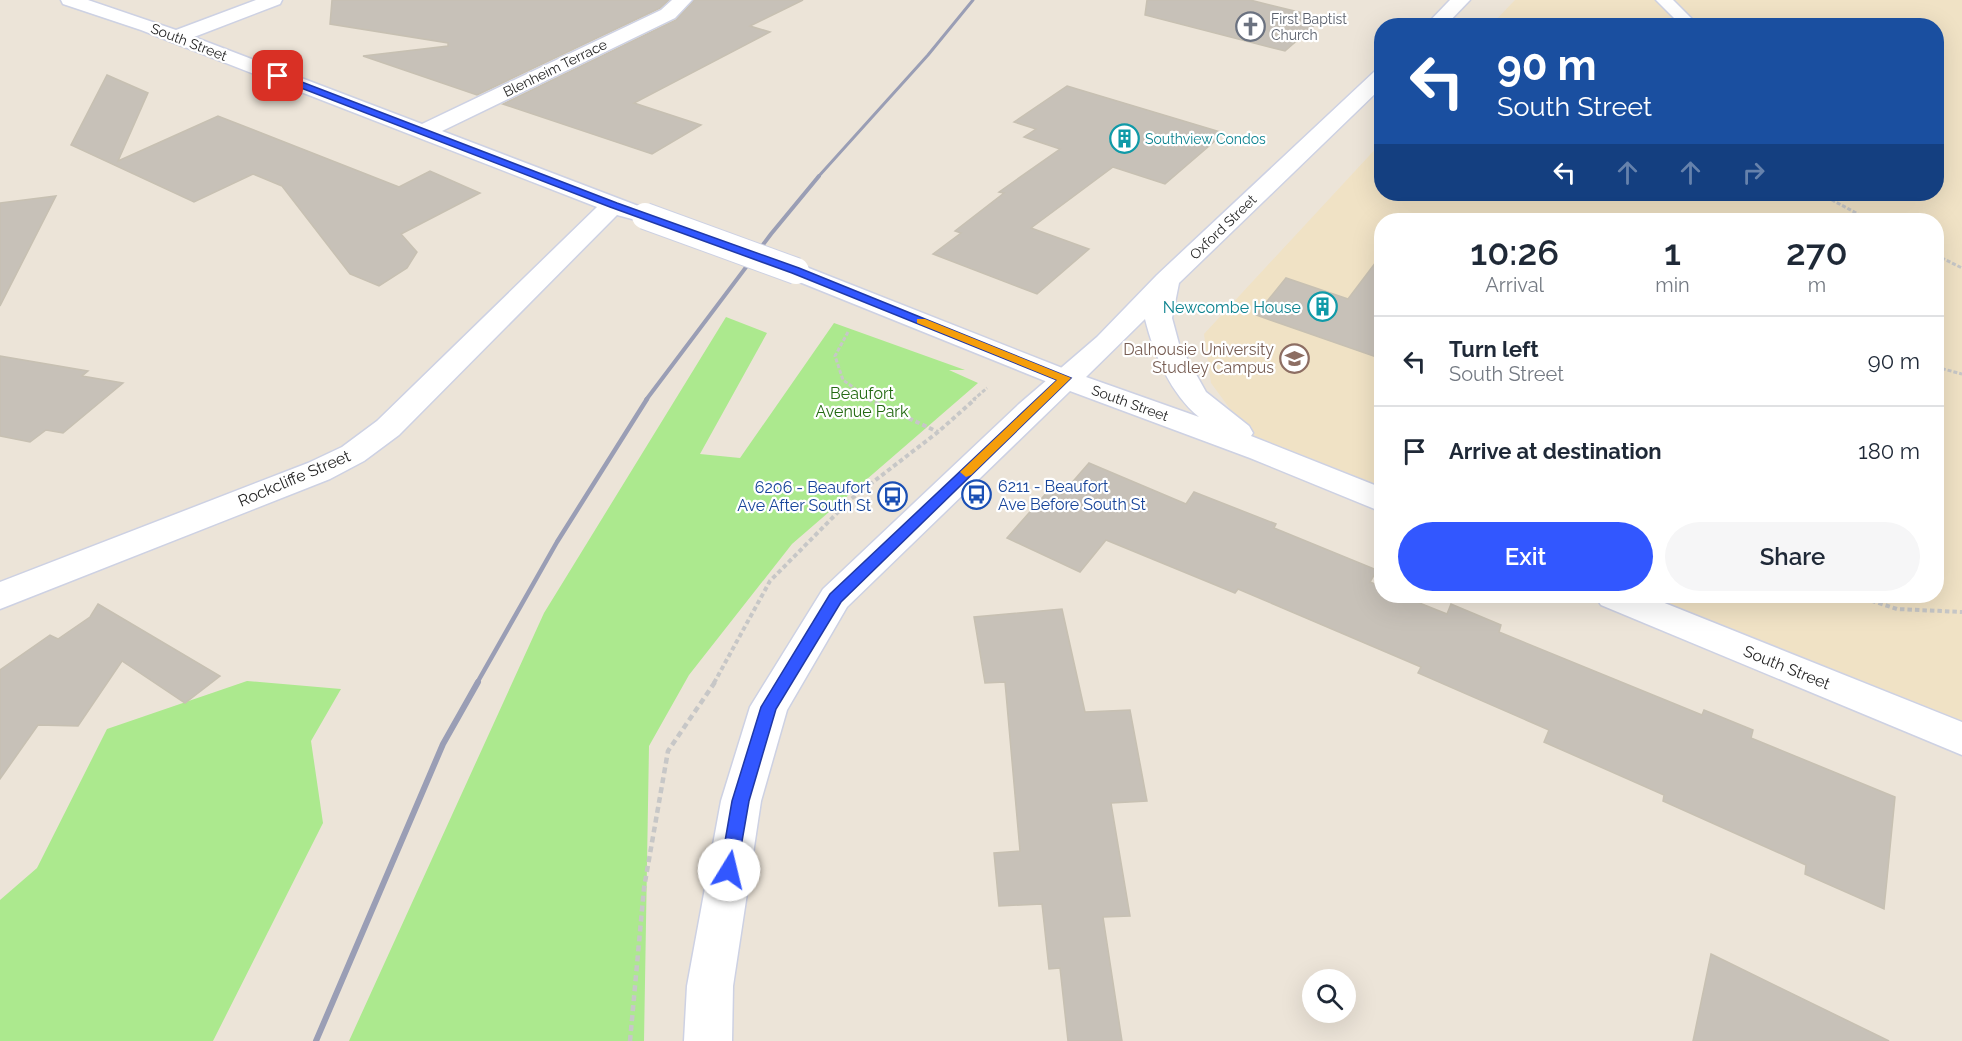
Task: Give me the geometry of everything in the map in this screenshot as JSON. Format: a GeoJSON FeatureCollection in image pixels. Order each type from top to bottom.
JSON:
{"type":"FeatureCollection","features":[{"type":"Feature","properties":{"kind":"street","name":"South Street"},"geometry":{"type":"LineString","coordinates":[[70,0],[175,36],[613,205],[796,270],[1065,378],[1261,451],[1374,498]]}},
{"type":"Feature","properties":{"kind":"street"},"geometry":{"type":"LineString","coordinates":[[175,36],[273,0]]}},
{"type":"Feature","properties":{"kind":"street","name":"Blenheim Terrace"},"geometry":{"type":"LineString","coordinates":[[423,132],[668,14],[683,0]]}},
{"type":"Feature","properties":{"kind":"street"},"geometry":{"type":"LineString","coordinates":[[1442,18],[1461,0]]}},
{"type":"Feature","properties":{"kind":"street","name":"Oxford Street"},"geometry":{"type":"LineString","coordinates":[[708,1041],[710,986],[741,801],[769,707],[836,598],[1065,378],[1107,343],[1166,281],[1374,83]]}},
{"type":"Feature","properties":{"kind":"street","name":"Rockcliffe Street"},"geometry":{"type":"LineString","coordinates":[[0,596],[319,471],[352,454],[388,428],[613,205]]}},
{"type":"Feature","properties":{"kind":"street"},"geometry":{"type":"LineString","coordinates":[[1166,281],[1158,318],[1165,344],[1194,398],[1261,451]]}},
{"type":"Feature","properties":{"kind":"street","name":"South Street"},"geometry":{"type":"LineString","coordinates":[[1630,603],[1962,739]]}},
{"type":"Feature","properties":{"kind":"lane"},"geometry":{"type":"LineString","coordinates":[[1664,0],[1683,18]]}},
{"type":"Feature","properties":{"kind":"path"},"geometry":{"type":"LineString","coordinates":[[1834,201],[1856,213]]}},
{"type":"Feature","properties":{"kind":"path"},"geometry":{"type":"LineString","coordinates":[[1944,259],[1962,268]]}},
{"type":"Feature","properties":{"kind":"path"},"geometry":{"type":"LineString","coordinates":[[876,303],[849,328],[835,356],[843,380],[868,399],[938,432]]}},
{"type":"Feature","properties":{"kind":"path"},"geometry":{"type":"LineString","coordinates":[[1944,368],[1962,374]]}},
{"type":"Feature","properties":{"kind":"path"},"geometry":{"type":"LineString","coordinates":[[1879,603],[1897,609],[1962,612]]}},
{"type":"Feature","properties":{"kind":"shaded area","name":"Dalhousie University Studley Campus"},"geometry":{"type":"Polygon","coordinates":[[[1515,0],[1962,0],[1962,738],[1630,603],[1944,603],[1944,213],[1374,213],[1374,497],[1261,451],[1211,383],[1204,334],[1374,151],[1374,201],[1944,201],[1944,18],[1498,18],[1515,0]]]}},
{"type":"Feature","properties":{"kind":"green space","name":"Beaufort Avenue Park"},"geometry":{"type":"Polygon","coordinates":[[[726,317],[767,333],[700,454],[740,458],[834,323],[965,370],[949,370],[978,383],[792,544],[689,675],[649,746],[644,1041],[349,1041],[544,613],[726,317]]]}},
{"type":"Feature","properties":{"kind":"green space"},"geometry":{"type":"Polygon","coordinates":[[[247,681],[341,689],[311,741],[323,823],[213,1041],[0,1041],[0,900],[37,868],[107,729],[247,681]]]}},
{"type":"Feature","properties":{"kind":"building"},"geometry":{"type":"Polygon","coordinates":[[[332,0],[669,0],[660,8],[477,95],[363,56],[448,46],[448,43],[330,24],[332,0]]]}},
{"type":"Feature","properties":{"kind":"building"},"geometry":{"type":"Polygon","coordinates":[[[694,0],[803,0],[750,26],[770,32],[634,103],[701,125],[652,154],[503,104],[676,20],[694,0]]]}},
{"type":"Feature","properties":{"kind":"building","name":"First Baptist Church"},"geometry":{"type":"Polygon","coordinates":[[[1147,0],[1250,0],[1323,18],[1285,51],[1145,15],[1147,0]]]}},
{"type":"Feature","properties":{"kind":"building"},"geometry":{"type":"Polygon","coordinates":[[[107,75],[148,93],[118,161],[218,116],[399,187],[430,171],[480,193],[401,234],[417,252],[407,268],[379,286],[350,274],[282,186],[253,174],[194,202],[71,145],[107,75]]]}},
{"type":"Feature","properties":{"kind":"building"},"geometry":{"type":"Polygon","coordinates":[[[1067,86],[1224,133],[1165,184],[1113,167],[1031,228],[1089,249],[1037,294],[933,254],[961,233],[955,231],[1004,193],[999,192],[1060,149],[1024,137],[1036,129],[1014,122],[1067,86]]]}},
{"type":"Feature","properties":{"kind":"building"},"geometry":{"type":"Polygon","coordinates":[[[56,196],[0,306],[0,203],[56,196]]]}},
{"type":"Feature","properties":{"kind":"building","name":"Newcombe House"},"geometry":{"type":"Polygon","coordinates":[[[1374,265],[1374,356],[1256,315],[1286,278],[1348,299],[1374,265]]]}},
{"type":"Feature","properties":{"kind":"building"},"geometry":{"type":"Polygon","coordinates":[[[0,356],[88,371],[82,376],[123,383],[63,433],[46,430],[30,442],[0,436],[0,356]]]}},
{"type":"Feature","properties":{"kind":"building"},"geometry":{"type":"Polygon","coordinates":[[[1089,463],[1186,504],[1194,492],[1276,524],[1274,528],[1374,569],[1374,575],[1370,582],[1374,584],[1374,603],[1420,603],[1447,614],[1451,604],[1501,625],[1499,632],[1702,715],[1704,710],[1753,730],[1751,738],[1895,797],[1884,909],[1805,874],[1806,865],[1663,801],[1664,795],[1544,742],[1549,730],[1418,673],[1421,667],[1238,589],[1235,593],[1106,540],[1080,572],[1007,538],[1050,489],[1062,494],[1089,463]]]}},
{"type":"Feature","properties":{"kind":"building"},"geometry":{"type":"Polygon","coordinates":[[[98,604],[220,676],[185,703],[122,661],[78,726],[38,725],[0,779],[0,670],[50,635],[58,639],[90,617],[98,604]]]}},
{"type":"Feature","properties":{"kind":"building"},"geometry":{"type":"Polygon","coordinates":[[[1062,609],[1085,712],[1130,710],[1147,801],[1111,803],[1130,916],[1103,917],[1122,1041],[1068,1041],[1060,968],[1049,969],[1042,904],[999,906],[994,853],[1020,851],[1005,682],[985,683],[974,617],[1062,609]]]}},
{"type":"Feature","properties":{"kind":"building"},"geometry":{"type":"Polygon","coordinates":[[[1711,954],[1889,1041],[1693,1041],[1711,954]]]}},
{"type":"Feature","properties":{"kind":"railway"},"geometry":{"type":"LineString","coordinates":[[818,177],[928,55],[973,0]]}},
{"type":"Feature","properties":{"kind":"railway"},"geometry":{"type":"LineString","coordinates":[[646,400],[771,234],[819,176]]}},
{"type":"Feature","properties":{"kind":"railway"},"geometry":{"type":"LineString","coordinates":[[477,683],[557,542],[647,399]]}},
{"type":"Feature","properties":{"kind":"railway"},"geometry":{"type":"LineString","coordinates":[[316,1041],[443,744],[478,682]]}},
{"type":"Feature","properties":{"kind":"slow traffic"},"geometry":{"type":"LineString","coordinates":[[921,321],[1065,378],[966,472]]}},
{"type":"Feature","properties":{"kind":"place","name":"First Baptist Church"},"geometry":{"type":"Point","coordinates":[1250,27]}},
{"type":"Feature","properties":{"kind":"place","name":"Southview Condos"},"geometry":{"type":"Point","coordinates":[1124,139]}},
{"type":"Feature","properties":{"kind":"place","name":"Newcombe House"},"geometry":{"type":"Point","coordinates":[1322,307]}},
{"type":"Feature","properties":{"kind":"place","name":"Dalhousie University Studley Campus"},"geometry":{"type":"Point","coordinates":[1295,358]}},
{"type":"Feature","properties":{"kind":"place","name":"6211 - Beaufort Ave Before South St"},"geometry":{"type":"Point","coordinates":[977,495]}},
{"type":"Feature","properties":{"kind":"place","name":"6206 - Beaufort Ave After South St"},"geometry":{"type":"Point","coordinates":[892,496]}},
{"type":"Feature","properties":{"kind":"route"},"geometry":{"type":"LineString","coordinates":[[278,76],[613,205],[796,270],[1065,378],[836,598],[769,707],[741,801],[729,870]]}}]}
